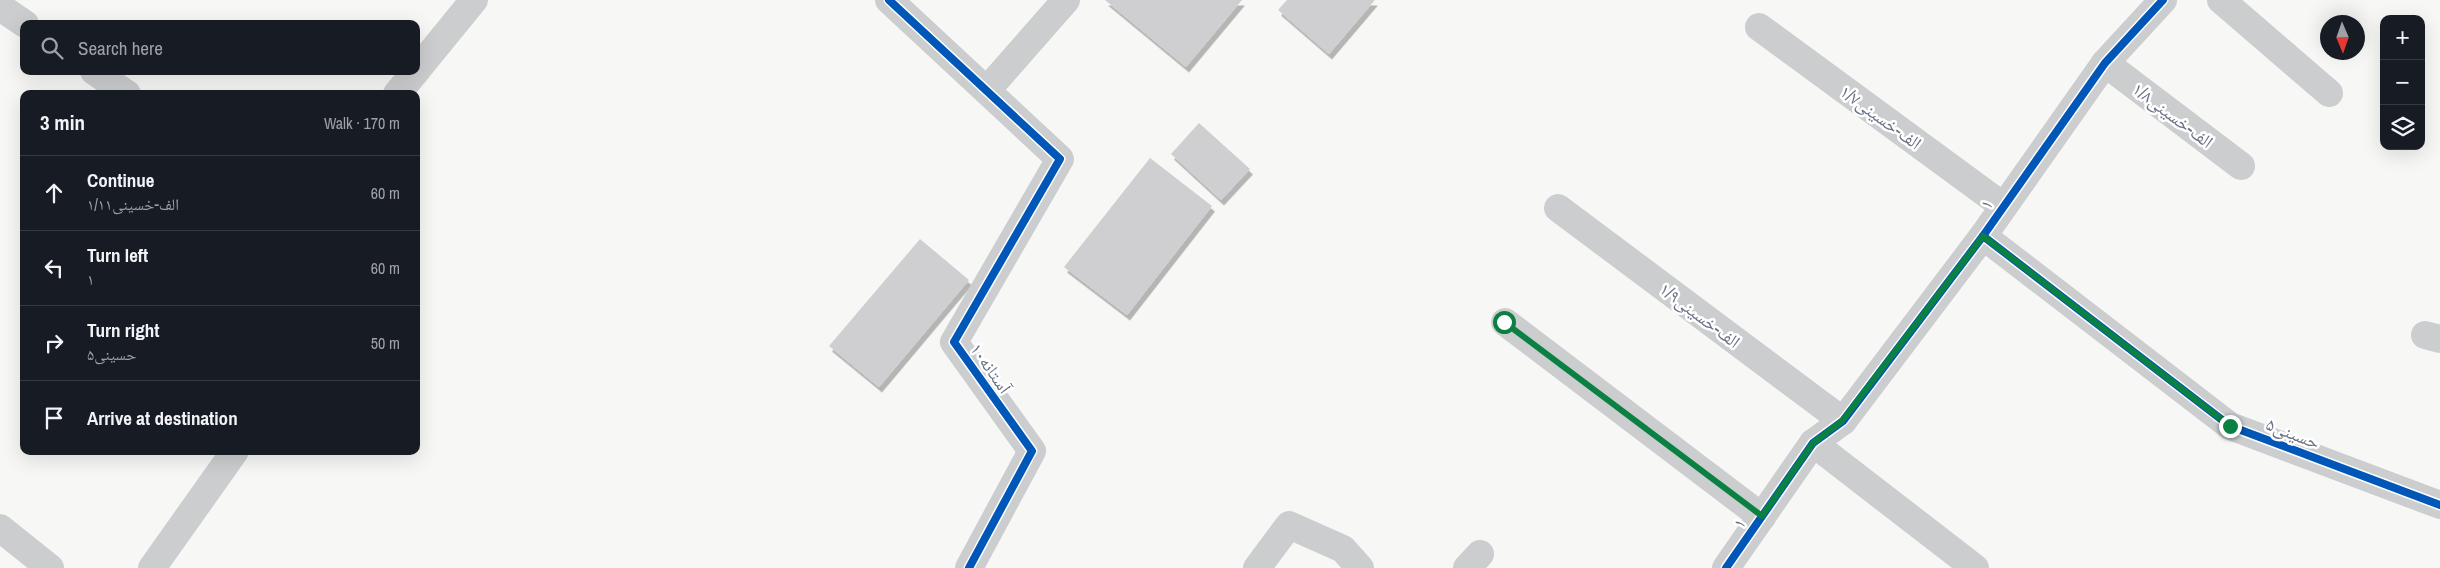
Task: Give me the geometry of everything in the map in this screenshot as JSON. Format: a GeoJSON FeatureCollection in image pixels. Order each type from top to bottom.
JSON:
{"type":"FeatureCollection","features":[{"type":"Feature","properties":{"kind":"street"},"geometry":{"type":"LineString","coordinates":[[889,0],[986,90],[1066,0]]}},
{"type":"Feature","properties":{"kind":"street","name":"۱"},"geometry":{"type":"LineString","coordinates":[[1726,568],[1813,443],[1842,421],[1983,236],[2106,64],[2163,0]]}},
{"type":"Feature","properties":{"kind":"street"},"geometry":{"type":"LineString","coordinates":[[2221,0],[2329,93]]}},
{"type":"Feature","properties":{"kind":"street"},"geometry":{"type":"LineString","coordinates":[[420,65],[464,3]]}},
{"type":"Feature","properties":{"kind":"street"},"geometry":{"type":"LineString","coordinates":[[0,6],[20,20]]}},
{"type":"Feature","properties":{"kind":"street","name":"الف-خسینی۱/۷"},"geometry":{"type":"LineString","coordinates":[[1759,27],[2003,206]]}},
{"type":"Feature","properties":{"kind":"street","name":"الف-خسینی۱/۸"},"geometry":{"type":"LineString","coordinates":[[2106,64],[2241,166]]}},
{"type":"Feature","properties":{"kind":"street"},"geometry":{"type":"LineString","coordinates":[[100,75],[121,90]]}},
{"type":"Feature","properties":{"kind":"street"},"geometry":{"type":"LineString","coordinates":[[400,90],[413,75]]}},
{"type":"Feature","properties":{"kind":"street","name":"آستانه۱۰"},"geometry":{"type":"LineString","coordinates":[[969,568],[1032,451],[954,342],[1060,159],[986,90]]}},
{"type":"Feature","properties":{"kind":"street","name":"الف-خسینی۱/۹"},"geometry":{"type":"LineString","coordinates":[[1558,208],[1842,421]]}},
{"type":"Feature","properties":{"kind":"street","name":"حسینی۵"},"geometry":{"type":"LineString","coordinates":[[1983,236],[2230,426],[2440,505]]}},
{"type":"Feature","properties":{"kind":"street"},"geometry":{"type":"LineString","coordinates":[[1504,322],[1762,516]]}},
{"type":"Feature","properties":{"kind":"street"},"geometry":{"type":"LineString","coordinates":[[1813,443],[1975,568]]}},
{"type":"Feature","properties":{"kind":"street"},"geometry":{"type":"LineString","coordinates":[[152,568],[232,455]]}},
{"type":"Feature","properties":{"kind":"street"},"geometry":{"type":"LineString","coordinates":[[1257,568],[1289,525],[1343,550],[1360,568]]}},
{"type":"Feature","properties":{"kind":"street"},"geometry":{"type":"LineString","coordinates":[[0,528],[50,568]]}},
{"type":"Feature","properties":{"kind":"building"},"geometry":{"type":"Polygon","coordinates":[[[1105,0],[1242,0],[1186,67],[1105,0]]]}},
{"type":"Feature","properties":{"kind":"building"},"geometry":{"type":"Polygon","coordinates":[[[1287,0],[1375,0],[1329,54],[1278,10],[1287,0]]]}},
{"type":"Feature","properties":{"kind":"building"},"geometry":{"type":"Polygon","coordinates":[[[1199,123],[1250,169],[1221,200],[1171,154],[1199,123]]]}},
{"type":"Feature","properties":{"kind":"building"},"geometry":{"type":"Polygon","coordinates":[[[1150,158],[1212,206],[1127,315],[1064,267],[1150,158]]]}},
{"type":"Feature","properties":{"kind":"building"},"geometry":{"type":"Polygon","coordinates":[[[920,239],[969,280],[879,387],[829,346],[920,239]]]}},
{"type":"Feature","properties":{"kind":"cycle path"},"geometry":{"type":"LineString","coordinates":[[889,0],[1060,159],[954,342],[1032,451],[969,568]]}},
{"type":"Feature","properties":{"kind":"cycle path"},"geometry":{"type":"LineString","coordinates":[[1726,568],[1813,443],[1843,421],[1983,236],[2105,63],[2163,0]]}},
{"type":"Feature","properties":{"kind":"cycle path"},"geometry":{"type":"LineString","coordinates":[[1983,236],[2230,426],[2440,505]]}},
{"type":"Feature","properties":{"kind":"route"},"geometry":{"type":"LineString","coordinates":[[1504,322],[1762,516],[1813,443],[1842,421],[1983,236],[2230,426]]}}]}
